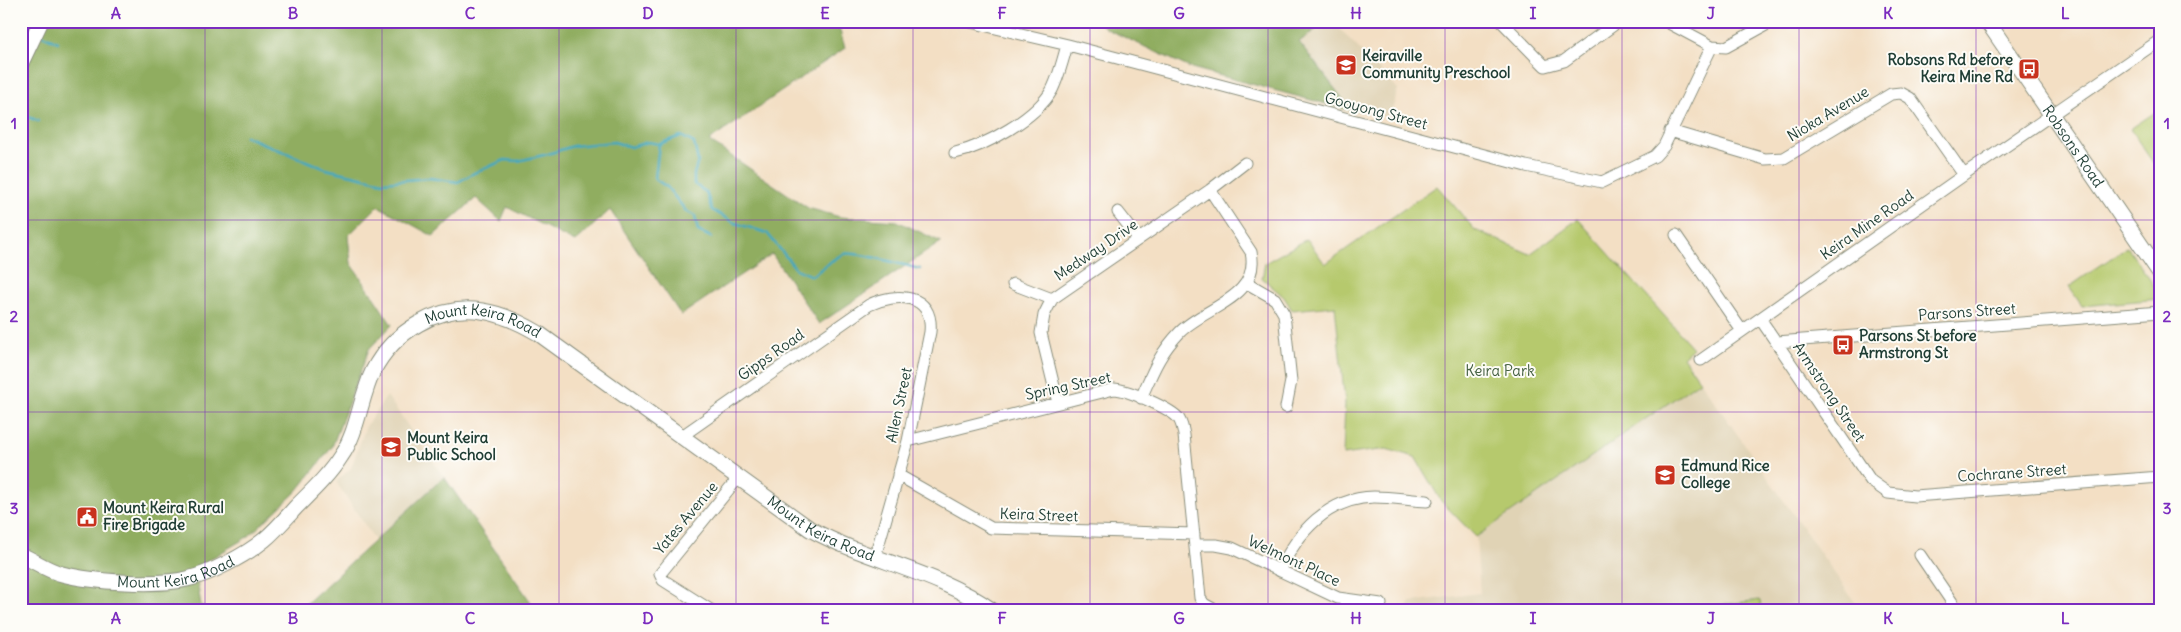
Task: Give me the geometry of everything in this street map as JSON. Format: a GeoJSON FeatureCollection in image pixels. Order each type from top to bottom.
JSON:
{"type":"FeatureCollection","features":[{"type":"Feature","properties":{"kind":"main road","name":"Robsons Road"},"geometry":{"type":"LineString","coordinates":[[1987,21],[2158,266]]}},
{"type":"Feature","properties":{"kind":"main road"},"geometry":{"type":"LineString","coordinates":[[21,63],[37,29]]}},
{"type":"Feature","properties":{"kind":"main road","name":"Mount Keira Road"},"geometry":{"type":"LineString","coordinates":[[21,555],[61,574],[104,581],[168,582],[187,579],[244,553],[264,540],[312,491],[342,455],[373,372],[399,337],[428,318],[455,311],[482,310],[523,324],[561,349],[810,529],[832,540],[966,592],[993,611]]}},
{"type":"Feature","properties":{"kind":"street","name":"Gooyong Street"},"geometry":{"type":"LineString","coordinates":[[966,21],[1067,45],[1526,166],[1602,182],[1655,156],[1664,146],[1712,46]]}},
{"type":"Feature","properties":{"kind":"street"},"geometry":{"type":"LineString","coordinates":[[1501,21],[1546,66],[1564,61],[1619,21]]}},
{"type":"Feature","properties":{"kind":"street"},"geometry":{"type":"LineString","coordinates":[[1665,21],[1712,46],[1726,47],[1773,21]]}},
{"type":"Feature","properties":{"kind":"street","name":"Keira Mine Road"},"geometry":{"type":"LineString","coordinates":[[1701,360],[2160,40]]}},
{"type":"Feature","properties":{"kind":"street"},"geometry":{"type":"LineString","coordinates":[[955,153],[982,145],[1035,110],[1052,89],[1067,45]]}},
{"type":"Feature","properties":{"kind":"street","name":"Nioka Avenue"},"geometry":{"type":"LineString","coordinates":[[1670,131],[1765,159],[1784,158],[1891,94],[1901,93],[1910,98],[1964,175]]}},
{"type":"Feature","properties":{"kind":"street","name":"Medway Drive"},"geometry":{"type":"LineString","coordinates":[[1058,403],[1041,333],[1044,315],[1052,299],[1210,190],[1245,163]]}},
{"type":"Feature","properties":{"kind":"street"},"geometry":{"type":"LineString","coordinates":[[1141,398],[1158,358],[1181,331],[1238,293],[1247,283],[1252,270],[1251,252],[1210,190]]}},
{"type":"Feature","properties":{"kind":"street"},"geometry":{"type":"LineString","coordinates":[[1118,212],[1139,239]]}},
{"type":"Feature","properties":{"kind":"street"},"geometry":{"type":"LineString","coordinates":[[1676,235],[1742,331]]}},
{"type":"Feature","properties":{"kind":"street"},"geometry":{"type":"LineString","coordinates":[[1247,283],[1275,300],[1284,314],[1291,380],[1286,407]]}},
{"type":"Feature","properties":{"kind":"street"},"geometry":{"type":"LineString","coordinates":[[1013,284],[1052,299]]}},
{"type":"Feature","properties":{"kind":"street","name":"Allen Street"},"geometry":{"type":"LineString","coordinates":[[876,557],[908,440],[931,319],[929,312],[920,303],[896,298],[878,301]]}},
{"type":"Feature","properties":{"kind":"street","name":"Gipps Road"},"geometry":{"type":"LineString","coordinates":[[682,436],[850,318],[878,301]]}},
{"type":"Feature","properties":{"kind":"street","name":"Parsons Street"},"geometry":{"type":"LineString","coordinates":[[1777,342],[2160,312]]}},
{"type":"Feature","properties":{"kind":"street","name":"Armstrong Street"},"geometry":{"type":"LineString","coordinates":[[1760,320],[1777,342],[1871,482]]}},
{"type":"Feature","properties":{"kind":"street","name":"Spring Street"},"geometry":{"type":"LineString","coordinates":[[908,440],[1114,389],[1141,398],[1176,416],[1182,425],[1200,598],[1204,604],[1217,611]]}},
{"type":"Feature","properties":{"kind":"street","name":"Keira Street"},"geometry":{"type":"LineString","coordinates":[[898,475],[991,528],[1194,539]]}},
{"type":"Feature","properties":{"kind":"street","name":"Cochrane Street"},"geometry":{"type":"LineString","coordinates":[[1871,482],[1888,493],[1915,496],[2160,477]]}},
{"type":"Feature","properties":{"kind":"street","name":"Yates Avenue"},"geometry":{"type":"LineString","coordinates":[[712,611],[663,580],[660,574],[738,478]]}},
{"type":"Feature","properties":{"kind":"street"},"geometry":{"type":"LineString","coordinates":[[1280,571],[1297,538],[1316,519],[1335,507],[1373,498],[1427,501]]}},
{"type":"Feature","properties":{"kind":"street","name":"Welmont Place"},"geometry":{"type":"LineString","coordinates":[[1194,539],[1232,548],[1338,598],[1381,604]]}},
{"type":"Feature","properties":{"kind":"street"},"geometry":{"type":"LineString","coordinates":[[1920,555],[1958,611]]}},
{"type":"Feature","properties":{"kind":"shaded area","name":"Keiraville Community Preschool"},"geometry":{"type":"Polygon","coordinates":[[[1327,21],[1332,21],[1398,89],[1390,117],[1352,111],[1299,42],[1327,21]]]}},
{"type":"Feature","properties":{"kind":"shaded area","name":"Edmund Rice College"},"geometry":{"type":"Polygon","coordinates":[[[1700,381],[1861,611],[1405,611],[1410,602],[1480,593],[1476,537],[1700,381]]]}},
{"type":"Feature","properties":{"kind":"shaded area","name":"Mount Keira Public School"},"geometry":{"type":"Polygon","coordinates":[[[387,396],[444,477],[375,540],[336,482],[351,468],[366,426],[387,396]]]}},
{"type":"Feature","properties":{"kind":"green space"},"geometry":{"type":"Polygon","coordinates":[[[21,21],[837,21],[845,48],[709,141],[808,208],[840,217],[897,221],[941,242],[819,324],[772,254],[681,315],[610,210],[575,242],[507,207],[501,221],[476,198],[433,236],[378,206],[348,236],[351,263],[392,325],[369,349],[332,447],[297,491],[249,536],[195,568],[201,605],[210,611],[21,611],[21,21]]]}},
{"type":"Feature","properties":{"kind":"green space"},"geometry":{"type":"Polygon","coordinates":[[[1097,21],[1327,21],[1299,42],[1352,111],[1188,67],[1107,29],[1097,21]]]}},
{"type":"Feature","properties":{"kind":"green space"},"geometry":{"type":"Polygon","coordinates":[[[2160,109],[2160,165],[2156,167],[2130,129],[2160,109]]]}},
{"type":"Feature","properties":{"kind":"green space","name":"Keira Park"},"geometry":{"type":"Polygon","coordinates":[[[1437,186],[1475,230],[1530,254],[1578,219],[1693,348],[1683,357],[1700,381],[1476,537],[1441,501],[1415,457],[1386,449],[1343,455],[1345,403],[1335,306],[1292,310],[1284,297],[1262,278],[1265,263],[1307,239],[1325,264],[1437,186]]]}},
{"type":"Feature","properties":{"kind":"green space"},"geometry":{"type":"Polygon","coordinates":[[[2127,247],[2160,294],[2160,299],[2082,306],[2069,287],[2127,247]]]}},
{"type":"Feature","properties":{"kind":"green space"},"geometry":{"type":"Polygon","coordinates":[[[444,477],[537,611],[298,611],[444,477]]]}},
{"type":"Feature","properties":{"kind":"green space"},"geometry":{"type":"Polygon","coordinates":[[[1760,600],[1761,611],[1686,611],[1686,609],[1760,600]]]}},
{"type":"Feature","properties":{"kind":"waterway"},"geometry":{"type":"LineString","coordinates":[[40,34],[58,42]]}},
{"type":"Feature","properties":{"kind":"waterway"},"geometry":{"type":"LineString","coordinates":[[21,114],[38,121]]}},
{"type":"Feature","properties":{"kind":"waterway"},"geometry":{"type":"LineString","coordinates":[[245,136],[326,169],[383,182],[429,178],[458,182],[505,160],[518,161],[573,146],[614,142],[631,147],[648,142],[659,144],[681,136],[694,143],[698,161],[694,174],[694,184],[706,192],[712,210],[735,223],[767,233],[796,269],[812,276],[836,258],[849,253],[920,269]]}},
{"type":"Feature","properties":{"kind":"waterway"},"geometry":{"type":"LineString","coordinates":[[659,144],[655,179],[667,187],[686,211],[695,216],[698,231],[711,237]]}},
{"type":"Feature","properties":{"kind":"place","name":"Keiraville Community Preschool"},"geometry":{"type":"Point","coordinates":[1346,65]}},
{"type":"Feature","properties":{"kind":"place","name":"Robsons Rd before Keira Mine Rd"},"geometry":{"type":"Point","coordinates":[2029,69]}},
{"type":"Feature","properties":{"kind":"place","name":"Parsons St before Armstrong St"},"geometry":{"type":"Point","coordinates":[1843,345]}},
{"type":"Feature","properties":{"kind":"place","name":"Mount Keira Public School"},"geometry":{"type":"Point","coordinates":[391,447]}},
{"type":"Feature","properties":{"kind":"place","name":"Edmund Rice College"},"geometry":{"type":"Point","coordinates":[1665,475]}},
{"type":"Feature","properties":{"kind":"place","name":"Mount Keira Rural Fire Brigade"},"geometry":{"type":"Point","coordinates":[87,517]}}]}
